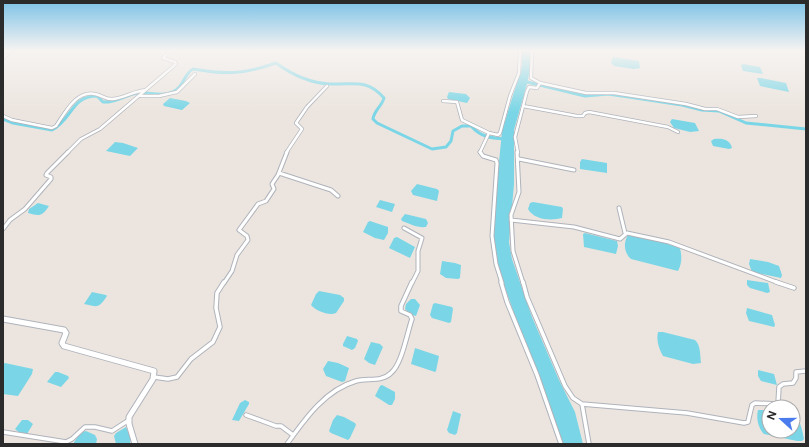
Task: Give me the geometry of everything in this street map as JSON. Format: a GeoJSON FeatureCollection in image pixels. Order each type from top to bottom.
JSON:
{"type":"FeatureCollection","features":[{"type":"Feature","properties":{"kind":"street"},"geometry":{"type":"LineString","coordinates":[[3,229],[35,198],[51,179],[46,175],[47,173],[74,145],[81,139],[100,129],[168,71]]}},
{"type":"Feature","properties":{"kind":"street"},"geometry":{"type":"LineString","coordinates":[[443,101],[457,102],[459,104],[459,117],[462,120],[489,134],[498,135],[500,133],[510,96],[519,71]]}},
{"type":"Feature","properties":{"kind":"street"},"geometry":{"type":"LineString","coordinates":[[531,71],[532,80],[539,85]]}},
{"type":"Feature","properties":{"kind":"street"},"geometry":{"type":"LineString","coordinates":[[141,95],[159,96],[177,92],[196,74]]}},
{"type":"Feature","properties":{"kind":"street"},"geometry":{"type":"LineString","coordinates":[[756,116],[738,117],[714,108],[705,109],[686,104],[614,93],[582,93],[539,85],[531,86],[528,88],[522,106],[515,137],[518,159],[518,192],[511,214],[511,226],[516,262],[527,297],[565,386],[573,398],[582,404],[687,413],[744,423],[748,422],[752,405],[755,403],[778,404],[779,387],[782,384],[793,383],[796,378],[796,372],[806,371]]}},
{"type":"Feature","properties":{"kind":"street"},"geometry":{"type":"LineString","coordinates":[[154,376],[168,379],[177,377],[191,359],[213,342],[217,337],[220,327],[216,308],[217,293],[232,271],[237,255],[248,240],[247,236],[239,230],[258,204],[266,201],[272,193],[274,189],[272,184],[279,173],[286,154],[302,129],[296,123],[327,86]]}},
{"type":"Feature","properties":{"kind":"street"},"geometry":{"type":"LineString","coordinates":[[3,116],[12,120],[52,128],[56,126],[74,100],[85,94],[98,94],[105,99],[113,100],[134,91],[146,91]]}},
{"type":"Feature","properties":{"kind":"street"},"geometry":{"type":"LineString","coordinates":[[522,106],[578,116],[583,116],[587,112],[668,127],[678,132]]}},
{"type":"Feature","properties":{"kind":"street"},"geometry":{"type":"LineString","coordinates":[[489,134],[480,153],[496,160],[497,163],[492,236],[496,264],[507,302],[537,375],[561,444]]}},
{"type":"Feature","properties":{"kind":"street"},"geometry":{"type":"LineString","coordinates":[[518,159],[574,170]]}},
{"type":"Feature","properties":{"kind":"street"},"geometry":{"type":"LineString","coordinates":[[279,173],[331,190],[338,196]]}},
{"type":"Feature","properties":{"kind":"street"},"geometry":{"type":"LineString","coordinates":[[512,220],[574,227],[620,239],[623,238],[625,233],[619,208]]}},
{"type":"Feature","properties":{"kind":"street"},"geometry":{"type":"LineString","coordinates":[[287,444],[318,406],[334,391],[360,380],[380,380],[392,373],[396,368],[412,319],[410,315],[401,311],[401,306],[418,271],[418,251],[422,238],[404,228]]}},
{"type":"Feature","properties":{"kind":"street"},"geometry":{"type":"LineString","coordinates":[[625,233],[669,242],[762,278],[794,288]]}},
{"type":"Feature","properties":{"kind":"street"},"geometry":{"type":"LineString","coordinates":[[3,319],[64,330],[66,333],[62,343],[64,346],[101,355],[147,369],[154,372],[154,376]]}},
{"type":"Feature","properties":{"kind":"street"},"geometry":{"type":"LineString","coordinates":[[136,444],[128,420],[130,414],[154,376]]}},
{"type":"Feature","properties":{"kind":"street"},"geometry":{"type":"LineString","coordinates":[[582,404],[589,444]]}},
{"type":"Feature","properties":{"kind":"street"},"geometry":{"type":"LineString","coordinates":[[246,414],[276,426],[281,426],[293,435]]}},
{"type":"Feature","properties":{"kind":"street"},"geometry":{"type":"LineString","coordinates":[[3,432],[70,442],[83,427],[89,426],[112,431],[128,420]]}},
{"type":"Feature","properties":{"kind":"water"},"geometry":{"type":"Polygon","coordinates":[[[521,71],[530,71],[514,130],[514,184],[509,242],[512,259],[532,317],[559,380],[575,412],[583,444],[560,444],[495,259],[493,224],[502,131],[521,71]]]}},
{"type":"Feature","properties":{"kind":"water"},"geometry":{"type":"Polygon","coordinates":[[[743,71],[762,71],[763,74],[743,71]]]}},
{"type":"Feature","properties":{"kind":"water"},"geometry":{"type":"Polygon","coordinates":[[[757,78],[786,83],[789,92],[760,86],[757,78]]]}},
{"type":"Feature","properties":{"kind":"water"},"geometry":{"type":"Polygon","coordinates":[[[449,92],[466,94],[470,98],[467,103],[448,99],[447,97],[449,92]]]}},
{"type":"Feature","properties":{"kind":"water"},"geometry":{"type":"Polygon","coordinates":[[[170,98],[190,103],[182,110],[164,106],[163,104],[170,98]]]}},
{"type":"Feature","properties":{"kind":"water"},"geometry":{"type":"Polygon","coordinates":[[[672,119],[695,123],[699,131],[690,132],[674,128],[670,122],[672,119]]]}},
{"type":"Feature","properties":{"kind":"water"},"geometry":{"type":"Polygon","coordinates":[[[714,139],[728,141],[732,148],[729,149],[713,146],[711,141],[714,139]]]}},
{"type":"Feature","properties":{"kind":"water"},"geometry":{"type":"Polygon","coordinates":[[[115,142],[138,148],[130,156],[106,151],[115,142]]]}},
{"type":"Feature","properties":{"kind":"water"},"geometry":{"type":"Polygon","coordinates":[[[582,159],[607,163],[607,173],[580,169],[580,162],[582,159]]]}},
{"type":"Feature","properties":{"kind":"water"},"geometry":{"type":"Polygon","coordinates":[[[417,184],[437,189],[439,191],[437,201],[413,195],[411,191],[417,184]]]}},
{"type":"Feature","properties":{"kind":"water"},"geometry":{"type":"Polygon","coordinates":[[[380,200],[395,204],[392,212],[376,207],[380,200]]]}},
{"type":"Feature","properties":{"kind":"water"},"geometry":{"type":"Polygon","coordinates":[[[533,202],[562,207],[562,218],[543,219],[534,215],[528,209],[530,203],[533,202]]]}},
{"type":"Feature","properties":{"kind":"water"},"geometry":{"type":"Polygon","coordinates":[[[38,203],[49,206],[40,215],[28,213],[29,209],[38,203]]]}},
{"type":"Feature","properties":{"kind":"water"},"geometry":{"type":"Polygon","coordinates":[[[405,214],[426,219],[428,223],[426,227],[417,226],[402,221],[401,219],[405,214]]]}},
{"type":"Feature","properties":{"kind":"water"},"geometry":{"type":"Polygon","coordinates":[[[370,221],[388,227],[388,233],[384,240],[375,238],[363,232],[370,221]]]}},
{"type":"Feature","properties":{"kind":"water"},"geometry":{"type":"Polygon","coordinates":[[[585,233],[617,241],[618,246],[616,254],[584,247],[583,234],[585,233]]]}},
{"type":"Feature","properties":{"kind":"water"},"geometry":{"type":"Polygon","coordinates":[[[628,235],[659,241],[680,248],[681,260],[678,271],[631,259],[625,248],[625,241],[628,235]]]}},
{"type":"Feature","properties":{"kind":"water"},"geometry":{"type":"Polygon","coordinates":[[[397,237],[415,247],[410,258],[389,248],[394,238],[397,237]]]}},
{"type":"Feature","properties":{"kind":"water"},"geometry":{"type":"Polygon","coordinates":[[[750,259],[768,262],[779,266],[782,275],[781,278],[752,272],[749,264],[750,259]]]}},
{"type":"Feature","properties":{"kind":"water"},"geometry":{"type":"Polygon","coordinates":[[[442,261],[461,265],[460,278],[446,278],[440,274],[442,261]]]}},
{"type":"Feature","properties":{"kind":"water"},"geometry":{"type":"Polygon","coordinates":[[[747,280],[768,283],[770,292],[767,293],[750,288],[747,285],[747,280]]]}},
{"type":"Feature","properties":{"kind":"water"},"geometry":{"type":"Polygon","coordinates":[[[319,291],[340,295],[344,298],[344,301],[336,313],[330,314],[323,312],[311,305],[319,291]]]}},
{"type":"Feature","properties":{"kind":"water"},"geometry":{"type":"Polygon","coordinates":[[[92,292],[107,296],[102,303],[97,306],[84,304],[92,292]]]}},
{"type":"Feature","properties":{"kind":"water"},"geometry":{"type":"Polygon","coordinates":[[[411,299],[415,299],[420,305],[416,316],[412,315],[405,309],[406,304],[411,299]]]}},
{"type":"Feature","properties":{"kind":"water"},"geometry":{"type":"Polygon","coordinates":[[[435,303],[452,307],[451,322],[449,323],[432,318],[430,315],[433,304],[435,303]]]}},
{"type":"Feature","properties":{"kind":"water"},"geometry":{"type":"Polygon","coordinates":[[[747,308],[772,315],[775,325],[774,327],[749,321],[746,313],[747,308]]]}},
{"type":"Feature","properties":{"kind":"water"},"geometry":{"type":"Polygon","coordinates":[[[658,332],[695,340],[699,348],[701,363],[693,364],[663,356],[658,345],[658,332]]]}},
{"type":"Feature","properties":{"kind":"water"},"geometry":{"type":"Polygon","coordinates":[[[347,336],[357,339],[358,341],[355,348],[352,350],[343,346],[347,336]]]}},
{"type":"Feature","properties":{"kind":"water"},"geometry":{"type":"Polygon","coordinates":[[[371,342],[380,344],[383,347],[375,365],[364,359],[371,342]]]}},
{"type":"Feature","properties":{"kind":"water"},"geometry":{"type":"Polygon","coordinates":[[[415,348],[439,356],[435,372],[411,364],[415,348]]]}},
{"type":"Feature","properties":{"kind":"water"},"geometry":{"type":"Polygon","coordinates":[[[328,361],[338,363],[349,368],[345,381],[342,382],[326,376],[323,369],[328,361]]]}},
{"type":"Feature","properties":{"kind":"water"},"geometry":{"type":"Polygon","coordinates":[[[5,363],[33,369],[32,374],[18,396],[3,394],[3,364],[5,363]]]}},
{"type":"Feature","properties":{"kind":"water"},"geometry":{"type":"Polygon","coordinates":[[[758,370],[774,374],[777,385],[761,381],[758,376],[758,370]]]}},
{"type":"Feature","properties":{"kind":"water"},"geometry":{"type":"Polygon","coordinates":[[[55,372],[68,376],[69,378],[61,387],[47,382],[55,372]]]}},
{"type":"Feature","properties":{"kind":"water"},"geometry":{"type":"Polygon","coordinates":[[[382,385],[395,392],[395,399],[392,405],[389,405],[375,396],[382,385]]]}},
{"type":"Feature","properties":{"kind":"water"},"geometry":{"type":"Polygon","coordinates":[[[245,400],[249,402],[249,404],[239,421],[232,420],[240,403],[245,400]]]}},
{"type":"Feature","properties":{"kind":"water"},"geometry":{"type":"Polygon","coordinates":[[[758,410],[761,410],[761,430],[758,423],[758,410]]]}},
{"type":"Feature","properties":{"kind":"water"},"geometry":{"type":"Polygon","coordinates":[[[453,411],[461,414],[457,433],[455,435],[449,433],[447,430],[453,411]]]}},
{"type":"Feature","properties":{"kind":"water"},"geometry":{"type":"Polygon","coordinates":[[[337,415],[344,417],[356,425],[348,440],[329,431],[333,420],[337,415]]]}},
{"type":"Feature","properties":{"kind":"water"},"geometry":{"type":"Polygon","coordinates":[[[22,420],[28,420],[33,424],[27,434],[20,433],[15,429],[22,420]]]}},
{"type":"Feature","properties":{"kind":"water"},"geometry":{"type":"Polygon","coordinates":[[[126,427],[131,439],[130,443],[116,444],[114,436],[126,427]]]}},
{"type":"Feature","properties":{"kind":"water"},"geometry":{"type":"Polygon","coordinates":[[[801,427],[804,439],[802,441],[788,439],[801,439],[801,427]]]}},
{"type":"Feature","properties":{"kind":"water"},"geometry":{"type":"Polygon","coordinates":[[[86,431],[95,435],[97,439],[96,444],[73,444],[80,433],[86,431]]]}},
{"type":"Feature","properties":{"kind":"waterway"},"geometry":{"type":"LineString","coordinates":[[3,119],[13,123],[52,130],[59,126],[77,104],[88,97],[97,96],[103,102],[108,102],[139,93],[167,94],[179,88],[190,71]]}},
{"type":"Feature","properties":{"kind":"waterway"},"geometry":{"type":"LineString","coordinates":[[207,71],[226,73],[246,71]]}},
{"type":"Feature","properties":{"kind":"waterway"},"geometry":{"type":"LineString","coordinates":[[288,71],[316,82],[330,84],[359,84],[372,88],[384,98],[373,119],[377,123],[432,149],[446,147],[451,141],[453,131],[462,126],[471,126],[478,133],[486,136],[505,139]]}},
{"type":"Feature","properties":{"kind":"waterway"},"geometry":{"type":"LineString","coordinates":[[523,81],[585,96],[608,94],[629,97],[682,105],[702,110],[719,111],[746,123],[806,129]]}}]}
